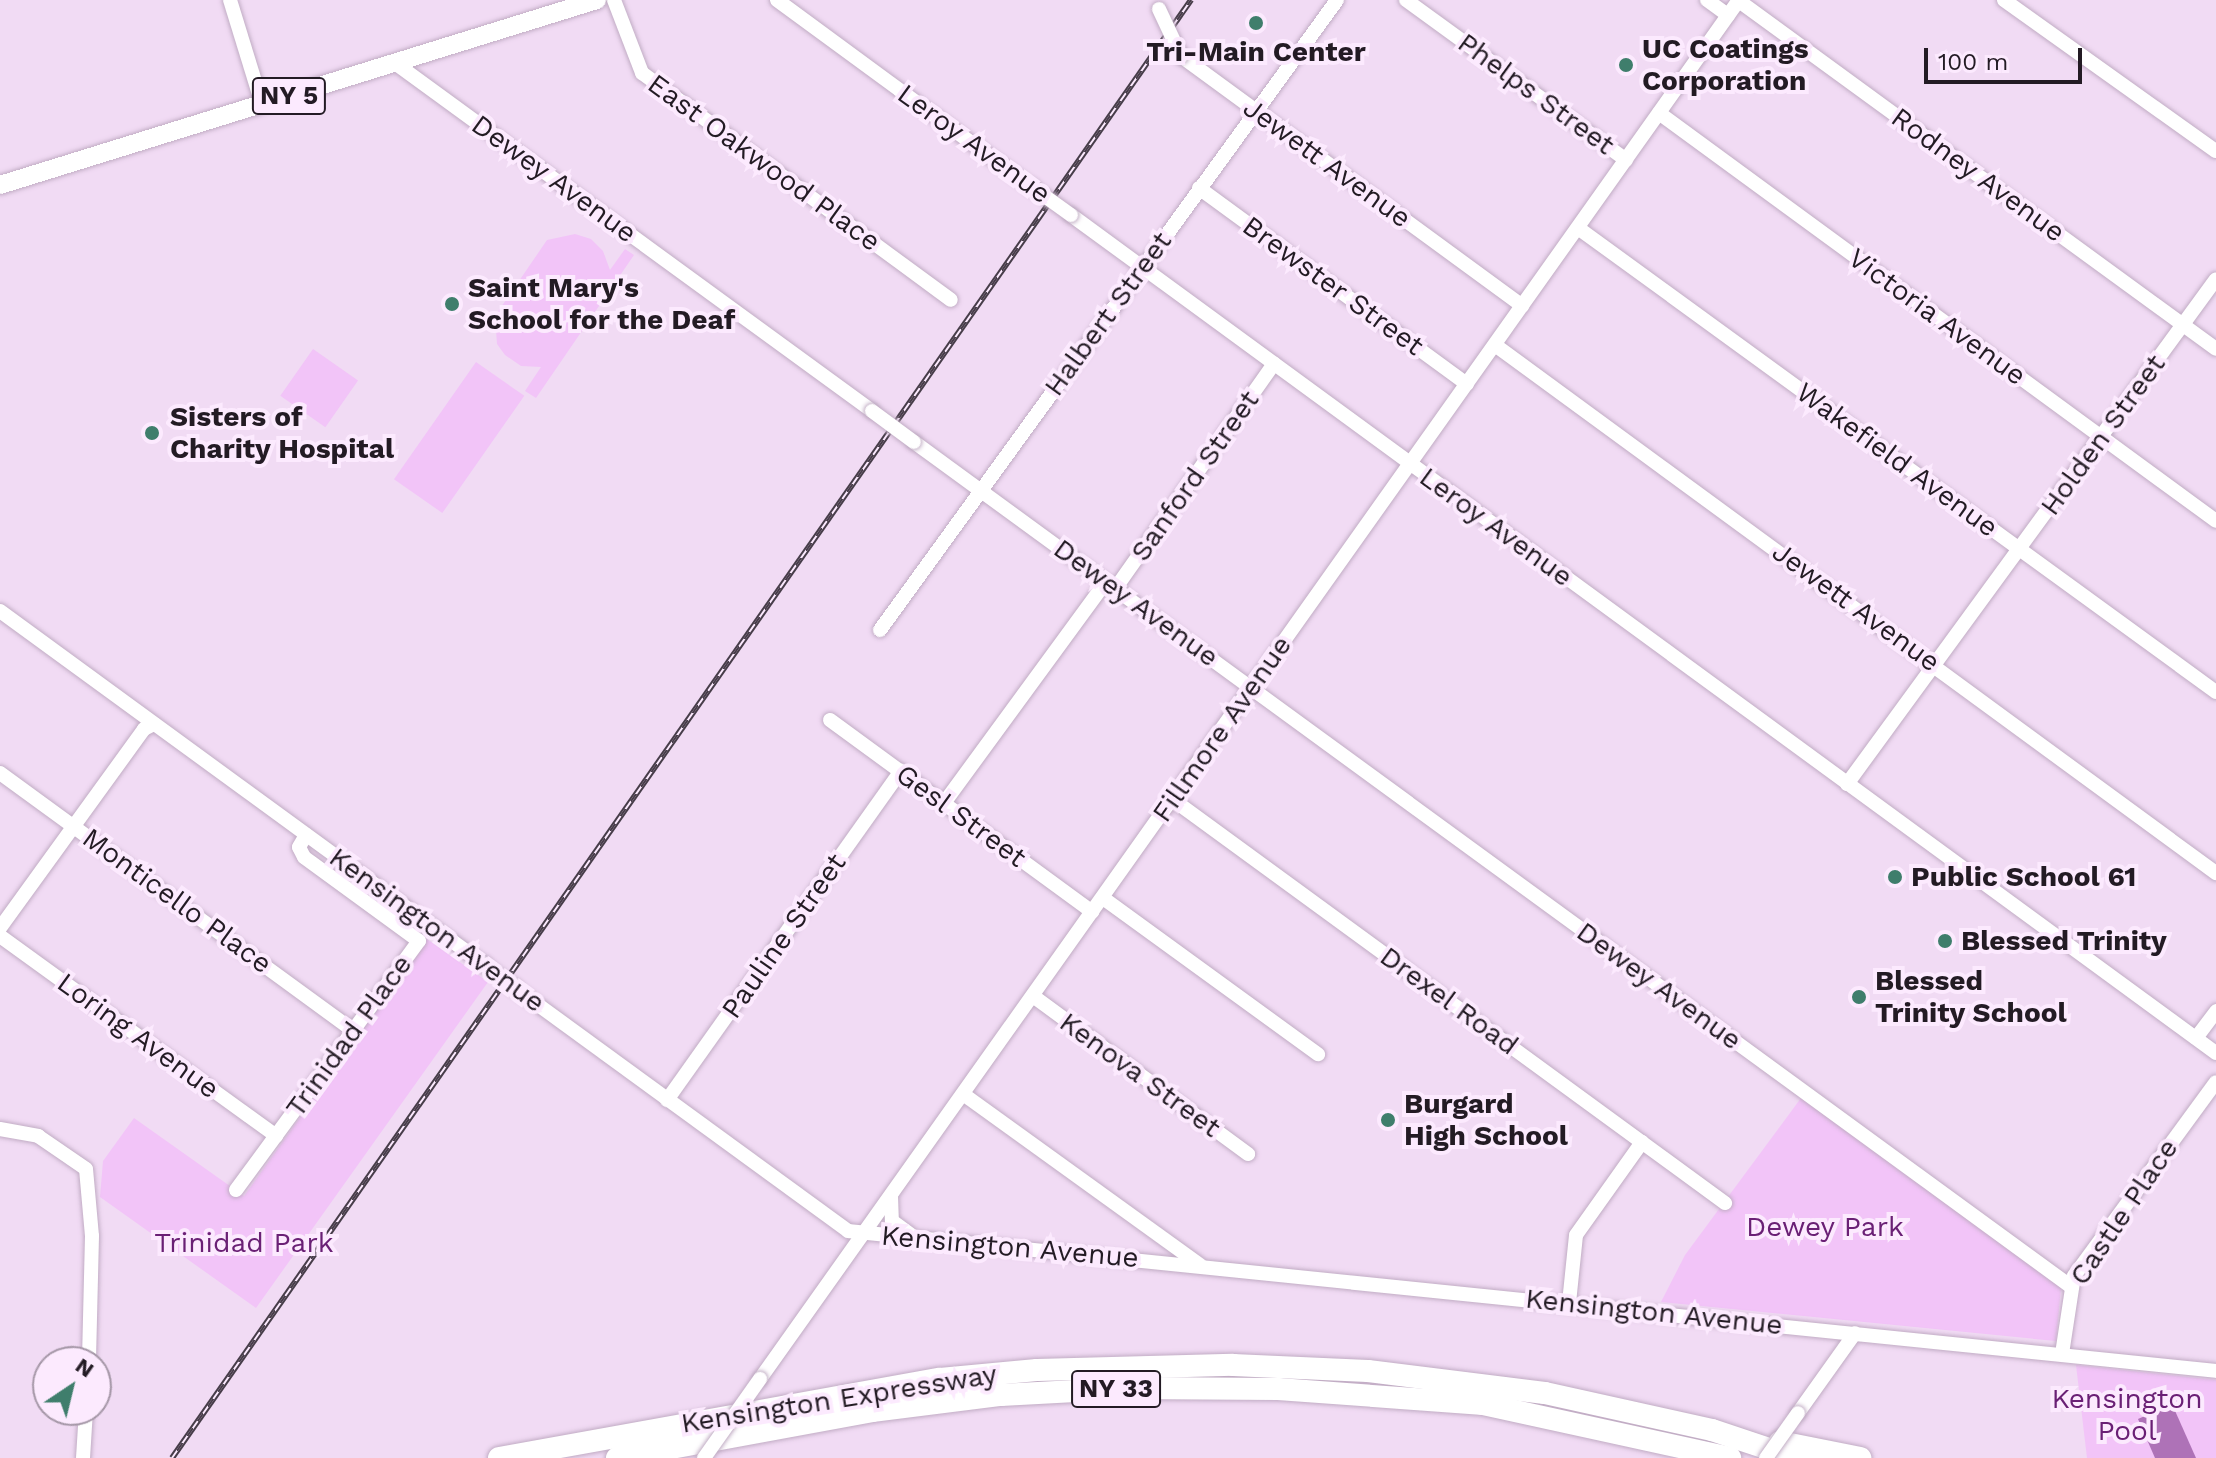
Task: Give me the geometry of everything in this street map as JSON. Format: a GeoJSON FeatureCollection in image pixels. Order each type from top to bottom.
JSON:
{"type":"FeatureCollection","features":[{"type":"Feature","properties":{"kind":"highway","name":"Kensington Expressway"},"geometry":{"type":"LineString","coordinates":[[499,1458],[869,1389],[1052,1369],[1233,1365],[1368,1371],[1545,1393],[1713,1446],[1730,1458]]}},
{"type":"Feature","properties":{"kind":"highway","name":"Kensington Expressway"},"geometry":{"type":"LineString","coordinates":[[617,1458],[872,1411],[1001,1395],[1131,1388],[1278,1389],[1483,1404],[1796,1458]]}},
{"type":"Feature","properties":{"kind":"highway"},"geometry":{"type":"LineString","coordinates":[[1713,1446],[1860,1458]]}},
{"type":"Feature","properties":{"kind":"main road","name":"NY 5"},"geometry":{"type":"LineString","coordinates":[[0,185],[395,63],[562,5],[597,0]]}},
{"type":"Feature","properties":{"kind":"street"},"geometry":{"type":"LineString","coordinates":[[230,0],[262,104]]}},
{"type":"Feature","properties":{"kind":"street","name":"East Oakwood Place"},"geometry":{"type":"LineString","coordinates":[[614,0],[642,73],[951,300]]}},
{"type":"Feature","properties":{"kind":"street","name":"Leroy Avenue"},"geometry":{"type":"LineString","coordinates":[[777,0],[2216,1053]]}},
{"type":"Feature","properties":{"kind":"street","name":"Halbert Street"},"geometry":{"type":"LineString","coordinates":[[880,630],[1140,267],[1337,0]]}},
{"type":"Feature","properties":{"kind":"street","name":"Phelps Street"},"geometry":{"type":"LineString","coordinates":[[1406,0],[1626,160]]}},
{"type":"Feature","properties":{"kind":"street"},"geometry":{"type":"LineString","coordinates":[[1707,0],[1728,15]]}},
{"type":"Feature","properties":{"kind":"street","name":"Fillmore Avenue"},"geometry":{"type":"LineString","coordinates":[[704,1458],[1739,0]]}},
{"type":"Feature","properties":{"kind":"street","name":"Rodney Avenue"},"geometry":{"type":"LineString","coordinates":[[1739,0],[2216,349]]}},
{"type":"Feature","properties":{"kind":"street"},"geometry":{"type":"LineString","coordinates":[[2004,0],[2216,151]]}},
{"type":"Feature","properties":{"kind":"street","name":"Jewett Avenue"},"geometry":{"type":"LineString","coordinates":[[1158,5],[1181,56],[1522,306]]}},
{"type":"Feature","properties":{"kind":"street","name":"Dewey Avenue"},"geometry":{"type":"LineString","coordinates":[[395,63],[2070,1286]]}},
{"type":"Feature","properties":{"kind":"street","name":"Victoria Avenue"},"geometry":{"type":"LineString","coordinates":[[1659,113],[2216,521]]}},
{"type":"Feature","properties":{"kind":"street","name":"Brewster Street"},"geometry":{"type":"LineString","coordinates":[[1199,188],[1467,384]]}},
{"type":"Feature","properties":{"kind":"street","name":"Wakefield Avenue"},"geometry":{"type":"LineString","coordinates":[[1578,228],[2216,692]]}},
{"type":"Feature","properties":{"kind":"street","name":"Holden Street"},"geometry":{"type":"LineString","coordinates":[[1847,784],[2216,279]]}},
{"type":"Feature","properties":{"kind":"street","name":"Jewett Avenue"},"geometry":{"type":"LineString","coordinates":[[1495,345],[2216,873]]}},
{"type":"Feature","properties":{"kind":"street","name":"Sanford Street"},"geometry":{"type":"LineString","coordinates":[[944,803],[1274,364]]}},
{"type":"Feature","properties":{"kind":"street","name":"Kensington Avenue"},"geometry":{"type":"LineString","coordinates":[[0,611],[848,1231],[2216,1371]]}},
{"type":"Feature","properties":{"kind":"street","name":"Gesl Street"},"geometry":{"type":"LineString","coordinates":[[830,720],[1092,912]]}},
{"type":"Feature","properties":{"kind":"street"},"geometry":{"type":"LineString","coordinates":[[0,928],[144,729],[154,724]]}},
{"type":"Feature","properties":{"kind":"street","name":"Pauline Street"},"geometry":{"type":"LineString","coordinates":[[667,1100],[901,771]]}},
{"type":"Feature","properties":{"kind":"street","name":"Monticello Place"},"geometry":{"type":"LineString","coordinates":[[0,773],[353,1030]]}},
{"type":"Feature","properties":{"kind":"street","name":"Drexel Road"},"geometry":{"type":"LineString","coordinates":[[1172,799],[1725,1203]]}},
{"type":"Feature","properties":{"kind":"street","name":"Trinidad Place"},"geometry":{"type":"LineString","coordinates":[[236,1190],[419,941],[304,857],[299,847],[306,835]]}},
{"type":"Feature","properties":{"kind":"street"},"geometry":{"type":"LineString","coordinates":[[1103,898],[1318,1054]]}},
{"type":"Feature","properties":{"kind":"street","name":"Loring Avenue"},"geometry":{"type":"LineString","coordinates":[[0,936],[276,1136]]}},
{"type":"Feature","properties":{"kind":"street","name":"Kenova Street"},"geometry":{"type":"LineString","coordinates":[[1033,996],[1248,1154]]}},
{"type":"Feature","properties":{"kind":"street"},"geometry":{"type":"LineString","coordinates":[[2196,1038],[2216,1011]]}},
{"type":"Feature","properties":{"kind":"street","name":"Castle Place"},"geometry":{"type":"LineString","coordinates":[[2062,1354],[2070,1286],[2216,1082]]}},
{"type":"Feature","properties":{"kind":"street"},"geometry":{"type":"LineString","coordinates":[[963,1094],[1201,1266]]}},
{"type":"Feature","properties":{"kind":"street"},"geometry":{"type":"LineString","coordinates":[[0,1129],[38,1136],[86,1169],[92,1236],[89,1346]]}},
{"type":"Feature","properties":{"kind":"street"},"geometry":{"type":"LineString","coordinates":[[1569,1303],[1576,1235],[1642,1142]]}},
{"type":"Feature","properties":{"kind":"street"},"geometry":{"type":"LineString","coordinates":[[891,1195],[892,1221],[900,1231],[922,1239]]}},
{"type":"Feature","properties":{"kind":"street"},"geometry":{"type":"LineString","coordinates":[[1766,1458],[1855,1333]]}},
{"type":"Feature","properties":{"kind":"street"},"geometry":{"type":"LineString","coordinates":[[83,1458],[85,1426]]}},
{"type":"Feature","properties":{"kind":"green space"},"geometry":{"type":"Polygon","coordinates":[[[575,234],[591,239],[603,251],[610,270],[625,249],[634,255],[536,398],[525,391],[541,367],[521,366],[505,355],[497,344],[495,316],[547,240],[575,234]]]}},
{"type":"Feature","properties":{"kind":"green space"},"geometry":{"type":"Polygon","coordinates":[[[313,349],[358,381],[325,427],[280,396],[313,349]]]}},
{"type":"Feature","properties":{"kind":"green space"},"geometry":{"type":"Polygon","coordinates":[[[476,362],[524,396],[442,513],[394,479],[476,362]]]}},
{"type":"Feature","properties":{"kind":"green space","name":"Trinidad Park"},"geometry":{"type":"Polygon","coordinates":[[[427,939],[488,982],[256,1308],[100,1197],[103,1161],[134,1118],[244,1196],[427,939]]]}},
{"type":"Feature","properties":{"kind":"green space","name":"Dewey Park"},"geometry":{"type":"Polygon","coordinates":[[[1801,1098],[2061,1288],[2056,1341],[1661,1302],[1685,1255],[1801,1098]]]}},
{"type":"Feature","properties":{"kind":"green space","name":"Kensington Pool"},"geometry":{"type":"Polygon","coordinates":[[[2076,1365],[2216,1380],[2216,1458],[2087,1458],[2076,1365]]]}},
{"type":"Feature","properties":{"kind":"shaded area","name":"Kensington Pool"},"geometry":{"type":"Polygon","coordinates":[[[2172,1404],[2196,1458],[2155,1458],[2138,1419],[2172,1404]]]}},
{"type":"Feature","properties":{"kind":"railway"},"geometry":{"type":"LineString","coordinates":[[172,1458],[1191,0]]}},
{"type":"Feature","properties":{"kind":"place","name":"Tri-Main Center"},"geometry":{"type":"Point","coordinates":[1256,23]}},
{"type":"Feature","properties":{"kind":"place","name":"UC Coatings Corporation"},"geometry":{"type":"Point","coordinates":[1626,65]}},
{"type":"Feature","properties":{"kind":"place","name":"Saint Mary's School for the Deaf"},"geometry":{"type":"Point","coordinates":[452,304]}},
{"type":"Feature","properties":{"kind":"place","name":"Sisters of Charity Hospital"},"geometry":{"type":"Point","coordinates":[152,433]}},
{"type":"Feature","properties":{"kind":"place","name":"Public School 61"},"geometry":{"type":"Point","coordinates":[1895,877]}},
{"type":"Feature","properties":{"kind":"place","name":"Blessed Trinity"},"geometry":{"type":"Point","coordinates":[1945,941]}},
{"type":"Feature","properties":{"kind":"place","name":"Blessed Trinity School"},"geometry":{"type":"Point","coordinates":[1859,997]}},
{"type":"Feature","properties":{"kind":"place","name":"Burgard High School"},"geometry":{"type":"Point","coordinates":[1388,1120]}}]}
